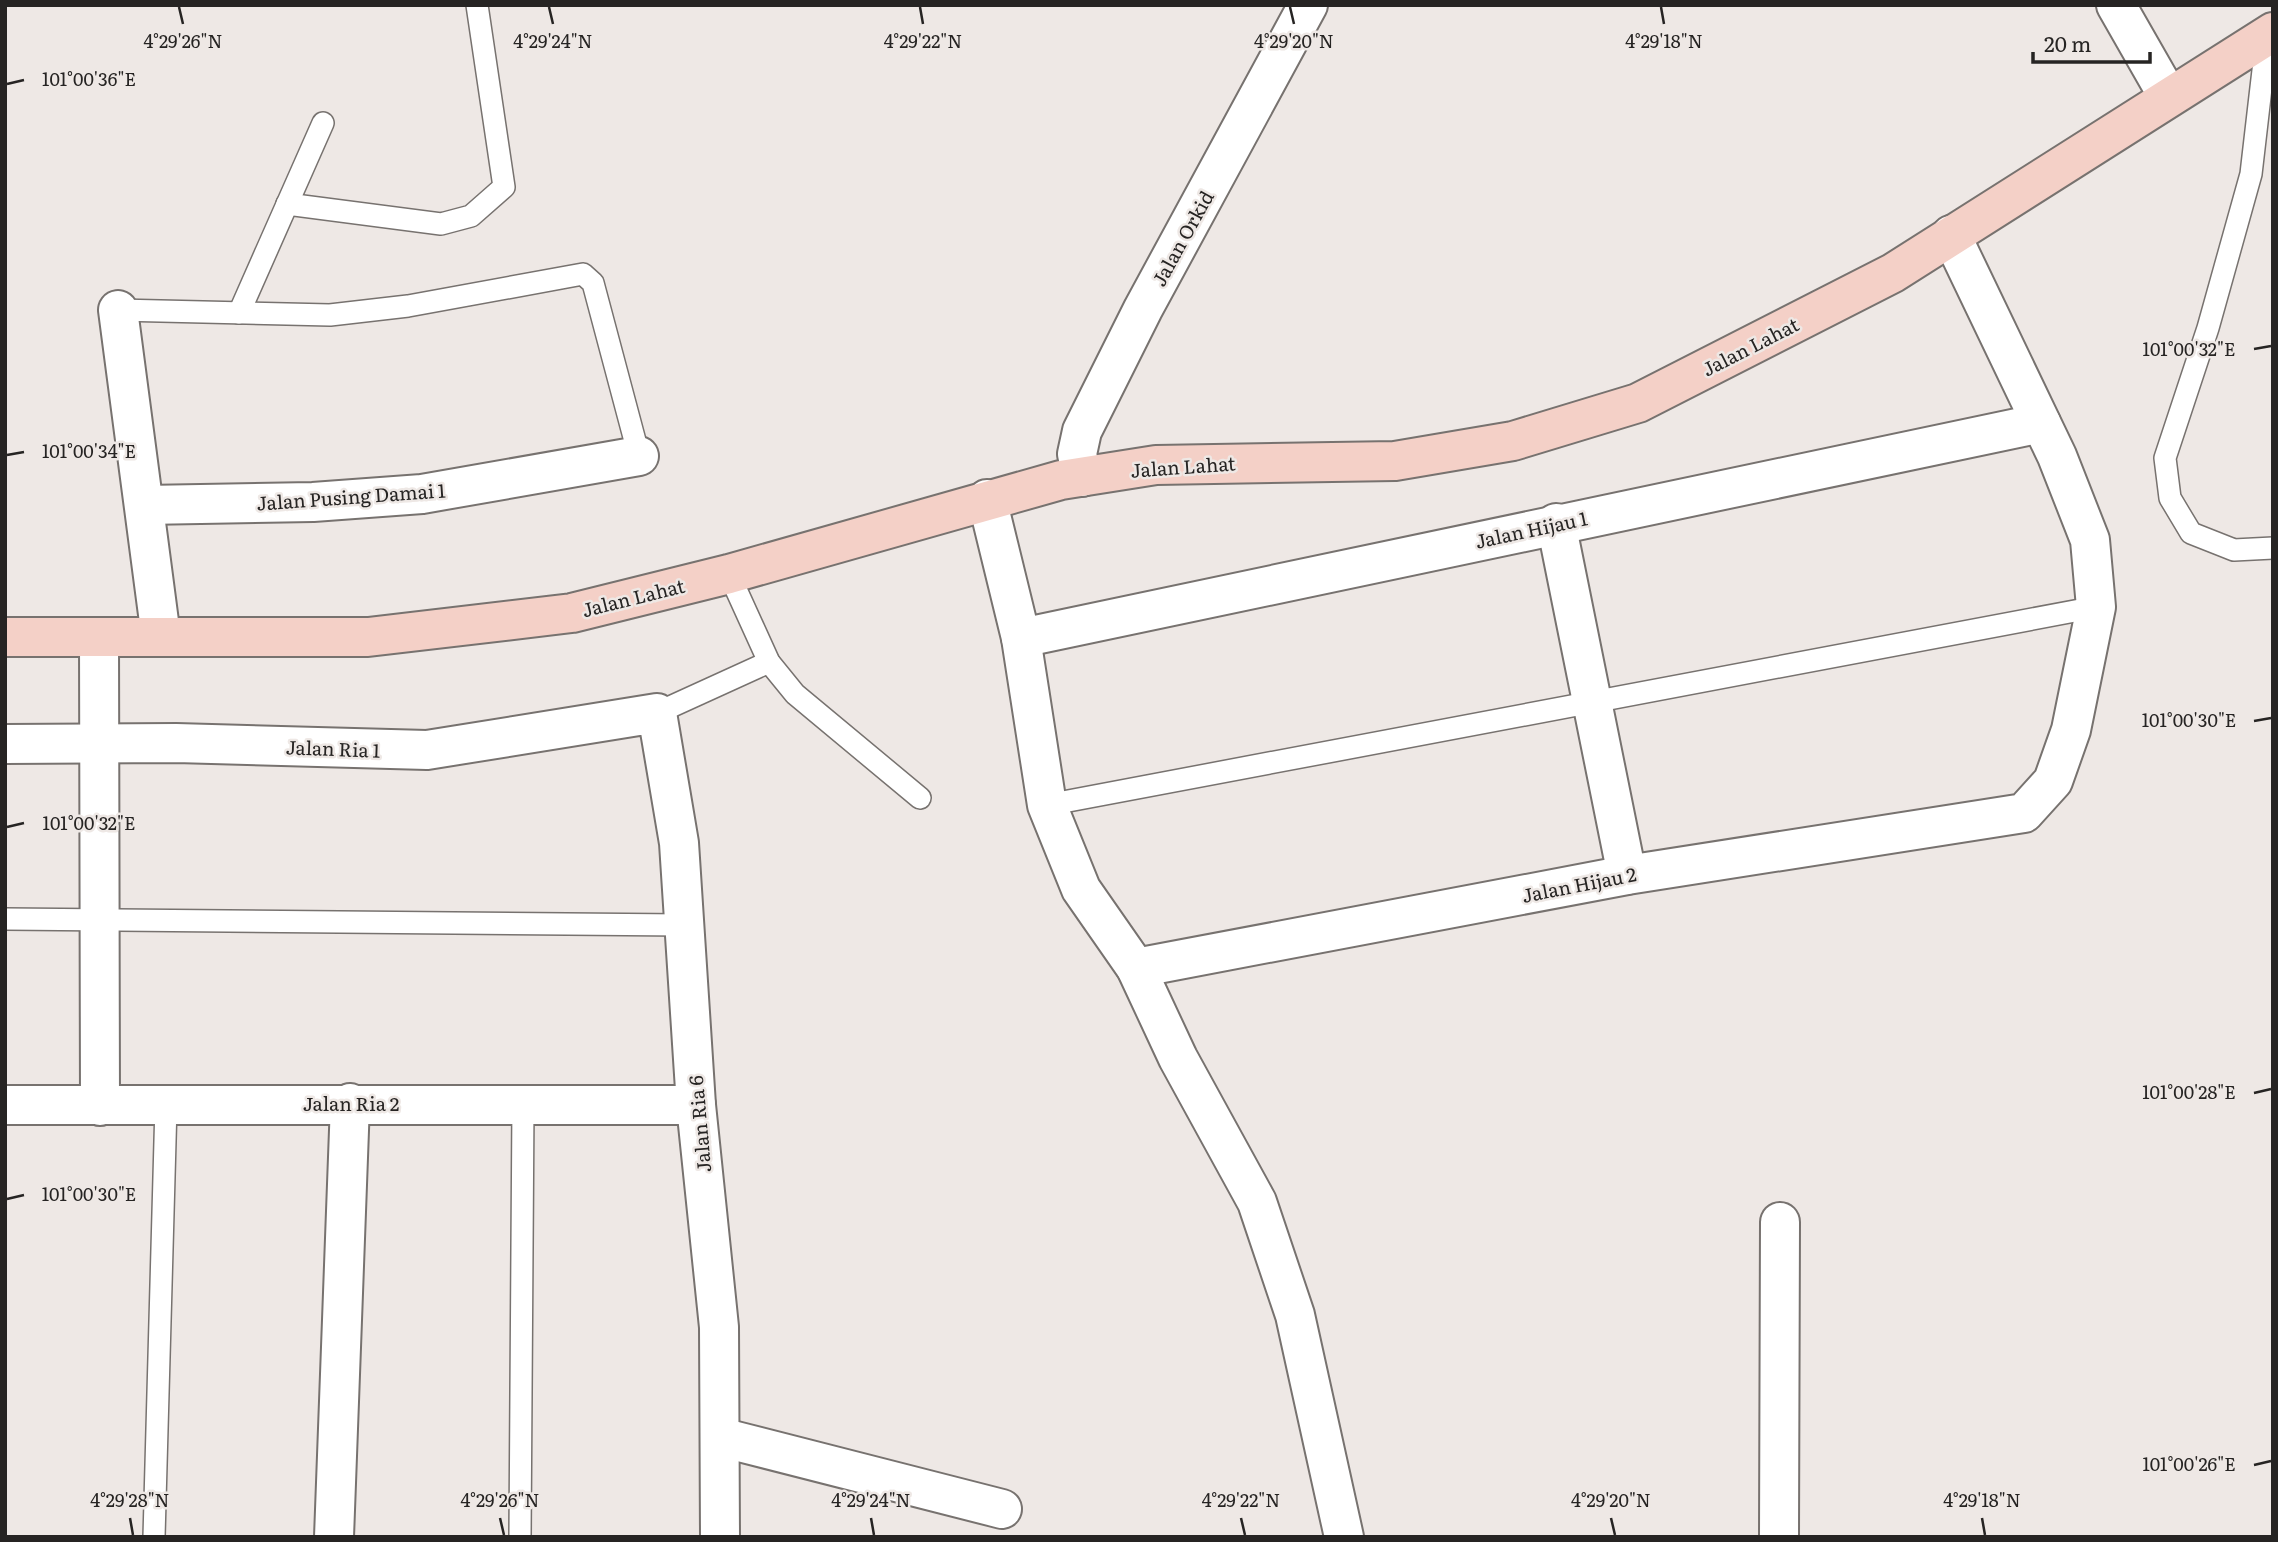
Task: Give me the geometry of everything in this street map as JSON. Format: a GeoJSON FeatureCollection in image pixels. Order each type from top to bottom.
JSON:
{"type":"FeatureCollection","features":[{"type":"Feature","properties":{"kind":"main road","name":"Jalan Lahat"},"geometry":{"type":"LineString","coordinates":[[5,637],[368,636],[572,613],[729,574],[987,499],[1082,477],[1156,465],[1395,461],[1513,441],[1638,403],[1893,273],[2168,96],[2270,34]]}},
{"type":"Feature","properties":{"kind":"street","name":"Jalan Orkid"},"geometry":{"type":"LineString","coordinates":[[1082,477],[1077,454],[1082,431],[1143,309],[1308,5]]}},
{"type":"Feature","properties":{"kind":"street"},"geometry":{"type":"LineString","coordinates":[[2116,5],[2168,96]]}},
{"type":"Feature","properties":{"kind":"street"},"geometry":{"type":"LineString","coordinates":[[1951,235],[2041,423],[2090,540],[2096,607]]}},
{"type":"Feature","properties":{"kind":"street"},"geometry":{"type":"LineString","coordinates":[[118,310],[161,637]]}},
{"type":"Feature","properties":{"kind":"street","name":"Jalan Hijau 1"},"geometry":{"type":"LineString","coordinates":[[1021,638],[1556,523],[2041,423]]}},
{"type":"Feature","properties":{"kind":"street","name":"Jalan Pusing Damai 1"},"geometry":{"type":"LineString","coordinates":[[145,505],[313,502],[422,494],[639,456]]}},
{"type":"Feature","properties":{"kind":"street"},"geometry":{"type":"LineString","coordinates":[[987,499],[1021,638],[1046,806],[1081,889],[1136,968],[1178,1058],[1257,1202],[1296,1315],[1344,1537]]}},
{"type":"Feature","properties":{"kind":"street"},"geometry":{"type":"LineString","coordinates":[[1556,523],[1590,703],[1627,875]]}},
{"type":"Feature","properties":{"kind":"street","name":"Jalan Hijau 2"},"geometry":{"type":"LineString","coordinates":[[1136,968],[1627,875],[2024,813],[2053,781],[2071,730],[2096,607]]}},
{"type":"Feature","properties":{"kind":"street"},"geometry":{"type":"LineString","coordinates":[[99,637],[97,744],[100,1106]]}},
{"type":"Feature","properties":{"kind":"street","name":"Jalan Ria 1"},"geometry":{"type":"LineString","coordinates":[[5,744],[427,750],[657,713]]}},
{"type":"Feature","properties":{"kind":"street","name":"Jalan Ria 6"},"geometry":{"type":"LineString","coordinates":[[657,713],[679,843],[696,1105],[719,1327],[720,1537]]}},
{"type":"Feature","properties":{"kind":"street"},"geometry":{"type":"LineString","coordinates":[[334,1537],[350,1103]]}},
{"type":"Feature","properties":{"kind":"street","name":"Jalan Ria 2"},"geometry":{"type":"LineString","coordinates":[[5,1105],[696,1105]]}},
{"type":"Feature","properties":{"kind":"street"},"geometry":{"type":"LineString","coordinates":[[1779,1537],[1780,1222]]}},
{"type":"Feature","properties":{"kind":"street"},"geometry":{"type":"LineString","coordinates":[[720,1437],[1002,1509]]}},
{"type":"Feature","properties":{"kind":"lane"},"geometry":{"type":"LineString","coordinates":[[287,204],[441,223],[471,216],[504,187],[477,5]]}},
{"type":"Feature","properties":{"kind":"lane"},"geometry":{"type":"LineString","coordinates":[[2270,34],[2250,174],[2208,328],[2165,458],[2170,498],[2191,533],[2234,550],[2273,548]]}},
{"type":"Feature","properties":{"kind":"lane"},"geometry":{"type":"LineString","coordinates":[[239,313],[323,123]]}},
{"type":"Feature","properties":{"kind":"lane"},"geometry":{"type":"LineString","coordinates":[[118,310],[330,316],[408,306],[583,274],[593,283],[639,456]]}},
{"type":"Feature","properties":{"kind":"lane"},"geometry":{"type":"LineString","coordinates":[[729,574],[769,662],[795,694],[919,798]]}},
{"type":"Feature","properties":{"kind":"lane"},"geometry":{"type":"LineString","coordinates":[[1046,806],[2096,607]]}},
{"type":"Feature","properties":{"kind":"lane"},"geometry":{"type":"LineString","coordinates":[[657,713],[769,662]]}},
{"type":"Feature","properties":{"kind":"lane"},"geometry":{"type":"LineString","coordinates":[[5,919],[684,925]]}},
{"type":"Feature","properties":{"kind":"lane"},"geometry":{"type":"LineString","coordinates":[[520,1537],[523,1104]]}},
{"type":"Feature","properties":{"kind":"lane"},"geometry":{"type":"LineString","coordinates":[[154,1537],[166,1105]]}}]}
